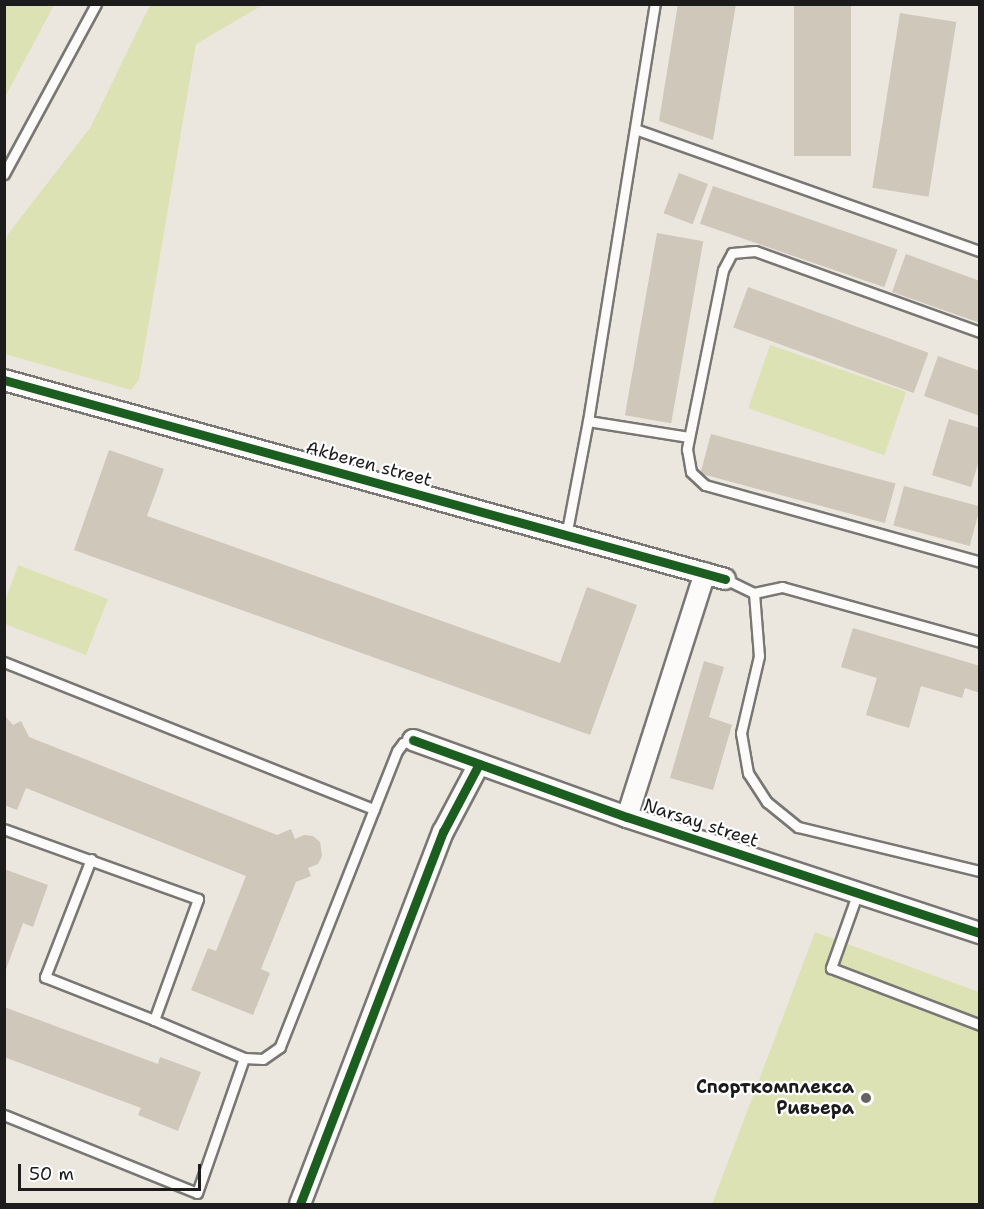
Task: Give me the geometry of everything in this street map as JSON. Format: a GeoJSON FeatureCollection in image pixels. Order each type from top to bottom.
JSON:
{"type":"FeatureCollection","features":[{"type":"Feature","properties":{"kind":"street","name":"Akberen street"},"geometry":{"type":"LineString","coordinates":[[4,380],[724,579]]}},
{"type":"Feature","properties":{"kind":"street"},"geometry":{"type":"LineString","coordinates":[[627,817],[705,573]]}},
{"type":"Feature","properties":{"kind":"street","name":"Narsay street"},"geometry":{"type":"LineString","coordinates":[[413,740],[627,817],[859,891],[980,933]]}},
{"type":"Feature","properties":{"kind":"street"},"geometry":{"type":"LineString","coordinates":[[300,1204],[443,832],[479,764]]}},
{"type":"Feature","properties":{"kind":"lane"},"geometry":{"type":"LineString","coordinates":[[4,174],[96,4]]}},
{"type":"Feature","properties":{"kind":"lane"},"geometry":{"type":"LineString","coordinates":[[566,536],[588,421],[655,4]]}},
{"type":"Feature","properties":{"kind":"lane"},"geometry":{"type":"LineString","coordinates":[[635,129],[980,251]]}},
{"type":"Feature","properties":{"kind":"lane"},"geometry":{"type":"LineString","coordinates":[[980,332],[755,251],[732,253],[723,270],[687,449],[691,472],[705,485],[980,562]]}},
{"type":"Feature","properties":{"kind":"lane"},"geometry":{"type":"LineString","coordinates":[[588,421],[689,437]]}},
{"type":"Feature","properties":{"kind":"lane"},"geometry":{"type":"LineString","coordinates":[[724,579],[754,593],[782,587],[980,642]]}},
{"type":"Feature","properties":{"kind":"lane"},"geometry":{"type":"LineString","coordinates":[[754,593],[759,656],[741,733],[748,773],[767,802],[798,826],[980,871]]}},
{"type":"Feature","properties":{"kind":"lane"},"geometry":{"type":"LineString","coordinates":[[4,662],[374,809]]}},
{"type":"Feature","properties":{"kind":"lane"},"geometry":{"type":"LineString","coordinates":[[91,859],[45,977],[244,1059],[263,1059],[280,1047],[397,751],[403,743],[413,740]]}},
{"type":"Feature","properties":{"kind":"lane"},"geometry":{"type":"LineString","coordinates":[[4,829],[198,899],[153,1020]]}},
{"type":"Feature","properties":{"kind":"lane"},"geometry":{"type":"LineString","coordinates":[[859,891],[831,968],[980,1025]]}},
{"type":"Feature","properties":{"kind":"lane"},"geometry":{"type":"LineString","coordinates":[[4,1115],[197,1193],[244,1059]]}},
{"type":"Feature","properties":{"kind":"green space"},"geometry":{"type":"Polygon","coordinates":[[[4,5],[54,5],[5,97],[4,5]]]}},
{"type":"Feature","properties":{"kind":"green space"},"geometry":{"type":"Polygon","coordinates":[[[150,5],[263,5],[196,44],[139,380],[131,390],[5,354],[5,244],[8,234],[90,128],[150,5]]]}},
{"type":"Feature","properties":{"kind":"green space"},"geometry":{"type":"Polygon","coordinates":[[[770,345],[906,392],[884,455],[748,408],[770,345]]]}},
{"type":"Feature","properties":{"kind":"green space"},"geometry":{"type":"Polygon","coordinates":[[[18,565],[108,599],[86,655],[5,624],[5,601],[18,565]]]}},
{"type":"Feature","properties":{"kind":"green space","name":"Спорткомплекса Ривьера"},"geometry":{"type":"Polygon","coordinates":[[[815,932],[979,992],[979,1204],[712,1204],[815,932]]]}},
{"type":"Feature","properties":{"kind":"building"},"geometry":{"type":"Polygon","coordinates":[[[678,4],[736,4],[713,140],[659,121],[678,4]]]}},
{"type":"Feature","properties":{"kind":"building"},"geometry":{"type":"Polygon","coordinates":[[[794,4],[851,4],[851,156],[794,156],[794,4]]]}},
{"type":"Feature","properties":{"kind":"building"},"geometry":{"type":"Polygon","coordinates":[[[900,13],[956,22],[929,197],[872,188],[900,13]]]}},
{"type":"Feature","properties":{"kind":"building"},"geometry":{"type":"Polygon","coordinates":[[[679,173],[708,184],[693,224],[664,213],[679,173]]]}},
{"type":"Feature","properties":{"kind":"building"},"geometry":{"type":"Polygon","coordinates":[[[713,186],[897,249],[884,287],[700,224],[713,186]]]}},
{"type":"Feature","properties":{"kind":"building"},"geometry":{"type":"Polygon","coordinates":[[[657,233],[703,241],[671,423],[625,415],[657,233]]]}},
{"type":"Feature","properties":{"kind":"building"},"geometry":{"type":"Polygon","coordinates":[[[906,254],[980,281],[980,323],[892,292],[906,254]]]}},
{"type":"Feature","properties":{"kind":"building"},"geometry":{"type":"Polygon","coordinates":[[[748,287],[928,353],[914,393],[733,327],[748,287]]]}},
{"type":"Feature","properties":{"kind":"building"},"geometry":{"type":"Polygon","coordinates":[[[938,356],[980,371],[980,416],[924,396],[938,356]]]}},
{"type":"Feature","properties":{"kind":"building"},"geometry":{"type":"Polygon","coordinates":[[[949,419],[980,428],[980,457],[971,487],[932,475],[949,419]]]}},
{"type":"Feature","properties":{"kind":"building"},"geometry":{"type":"Polygon","coordinates":[[[711,434],[895,483],[885,523],[700,474],[711,434]]]}},
{"type":"Feature","properties":{"kind":"building"},"geometry":{"type":"Polygon","coordinates":[[[109,450],[164,469],[147,516],[560,663],[587,587],[637,605],[590,735],[74,550],[109,450]]]}},
{"type":"Feature","properties":{"kind":"building"},"geometry":{"type":"Polygon","coordinates":[[[904,486],[980,506],[970,546],[893,526],[904,486]]]}},
{"type":"Feature","properties":{"kind":"building"},"geometry":{"type":"Polygon","coordinates":[[[853,628],[980,666],[980,693],[965,688],[962,698],[921,686],[909,728],[866,715],[877,678],[841,667],[853,628]]]}},
{"type":"Feature","properties":{"kind":"building"},"geometry":{"type":"Polygon","coordinates":[[[704,661],[724,667],[709,717],[732,725],[713,790],[670,778],[704,661]]]}},
{"type":"Feature","properties":{"kind":"building"},"geometry":{"type":"Polygon","coordinates":[[[4,715],[13,725],[21,721],[29,737],[277,835],[291,829],[295,839],[304,835],[313,836],[320,842],[322,856],[318,864],[308,868],[311,876],[296,882],[261,969],[270,973],[253,1015],[191,990],[208,948],[216,951],[246,876],[26,788],[17,810],[4,805],[4,715]]]}},
{"type":"Feature","properties":{"kind":"building"},"geometry":{"type":"Polygon","coordinates":[[[4,869],[48,885],[33,927],[23,923],[5,972],[4,869]]]}},
{"type":"Feature","properties":{"kind":"building"},"geometry":{"type":"Polygon","coordinates":[[[4,1007],[158,1064],[160,1057],[201,1072],[178,1131],[138,1115],[141,1108],[4,1057],[4,1007]]]}},
{"type":"Feature","properties":{"kind":"cycle path"},"geometry":{"type":"LineString","coordinates":[[4,380],[725,579]]}},
{"type":"Feature","properties":{"kind":"cycle path"},"geometry":{"type":"LineString","coordinates":[[413,740],[627,817],[980,933]]}},
{"type":"Feature","properties":{"kind":"cycle path"},"geometry":{"type":"LineString","coordinates":[[300,1204],[443,832],[479,764]]}},
{"type":"Feature","properties":{"kind":"place","name":"Спорткомплекса Ривьера"},"geometry":{"type":"Point","coordinates":[866,1098]}}]}
